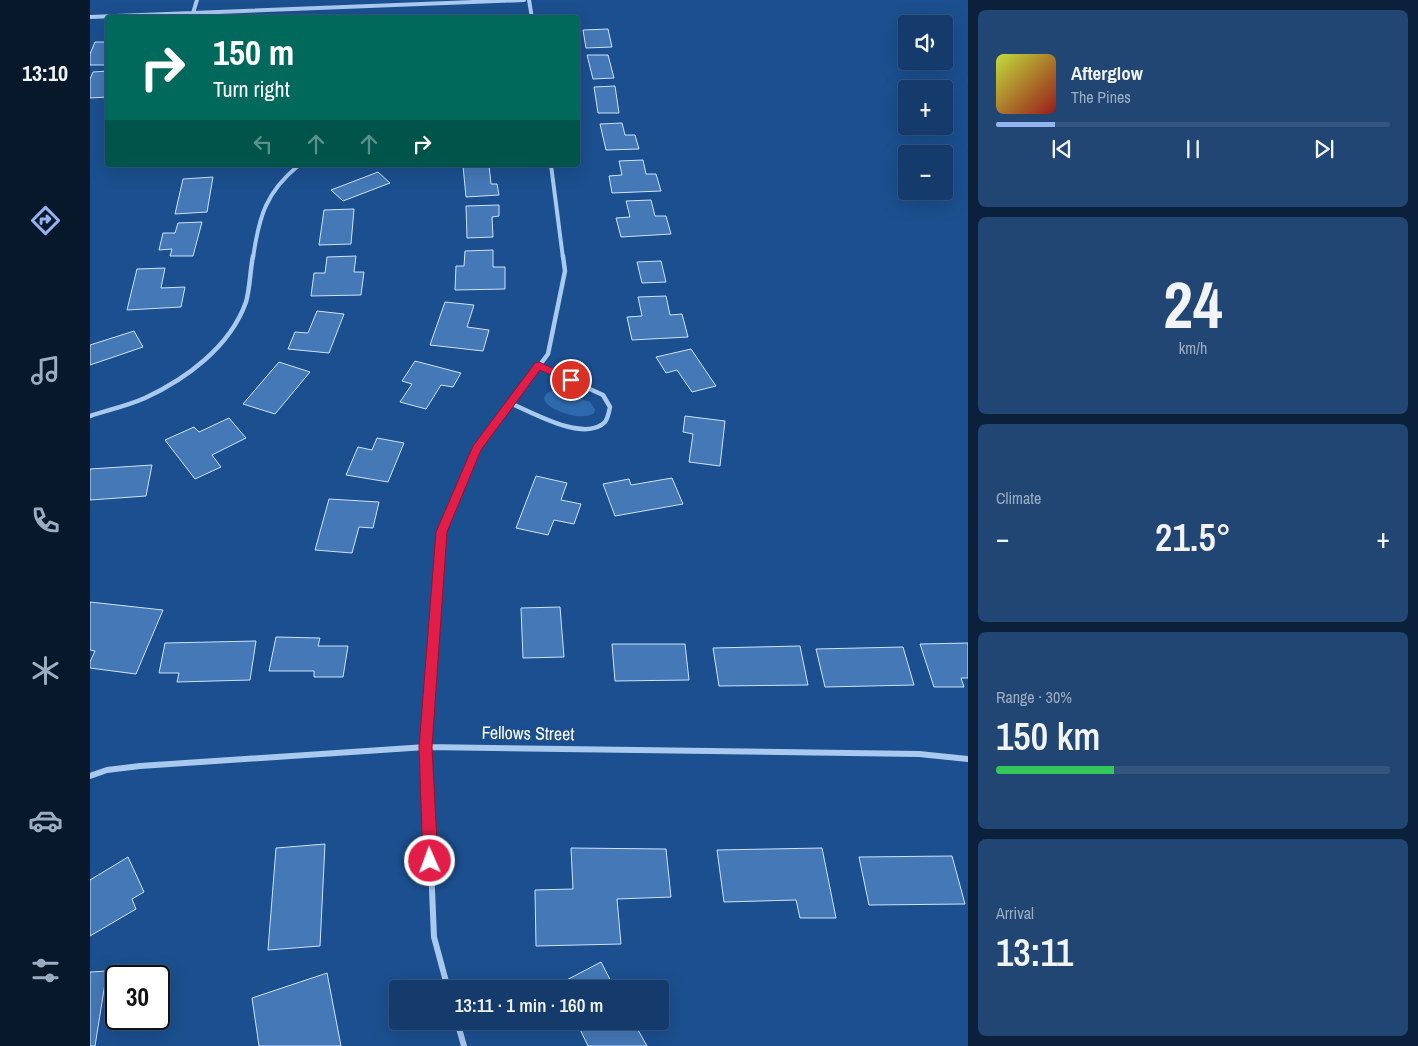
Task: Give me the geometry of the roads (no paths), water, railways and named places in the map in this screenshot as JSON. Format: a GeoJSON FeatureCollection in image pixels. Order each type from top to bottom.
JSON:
{"type":"FeatureCollection","features":[{"type":"Feature","properties":{"kind":"street"},"geometry":{"type":"LineString","coordinates":[[193,13],[197,0]]}},
{"type":"Feature","properties":{"kind":"street"},"geometry":{"type":"LineString","coordinates":[[142,15],[524,0]]}},
{"type":"Feature","properties":{"kind":"street"},"geometry":{"type":"LineString","coordinates":[[529,0],[532,15]]}},
{"type":"Feature","properties":{"kind":"street"},"geometry":{"type":"LineString","coordinates":[[90,17],[105,16]]}},
{"type":"Feature","properties":{"kind":"street"},"geometry":{"type":"LineString","coordinates":[[90,416],[144,398],[181,377],[212,351],[234,327],[246,300],[260,218],[268,196],[283,176],[296,167]]}},
{"type":"Feature","properties":{"kind":"street"},"geometry":{"type":"LineString","coordinates":[[446,980],[434,937],[426,747],[441,532],[477,449],[548,354],[565,271],[551,167]]}},
{"type":"Feature","properties":{"kind":"street"},"geometry":{"type":"LineString","coordinates":[[510,403],[574,429],[593,430],[606,420],[610,407],[603,395],[539,366]]}},
{"type":"Feature","properties":{"kind":"street","name":"Fellows Street"},"geometry":{"type":"LineString","coordinates":[[90,776],[107,770],[140,766],[426,747],[909,754],[968,759]]}},
{"type":"Feature","properties":{"kind":"street"},"geometry":{"type":"LineString","coordinates":[[460,1030],[464,1046]]}}]}
